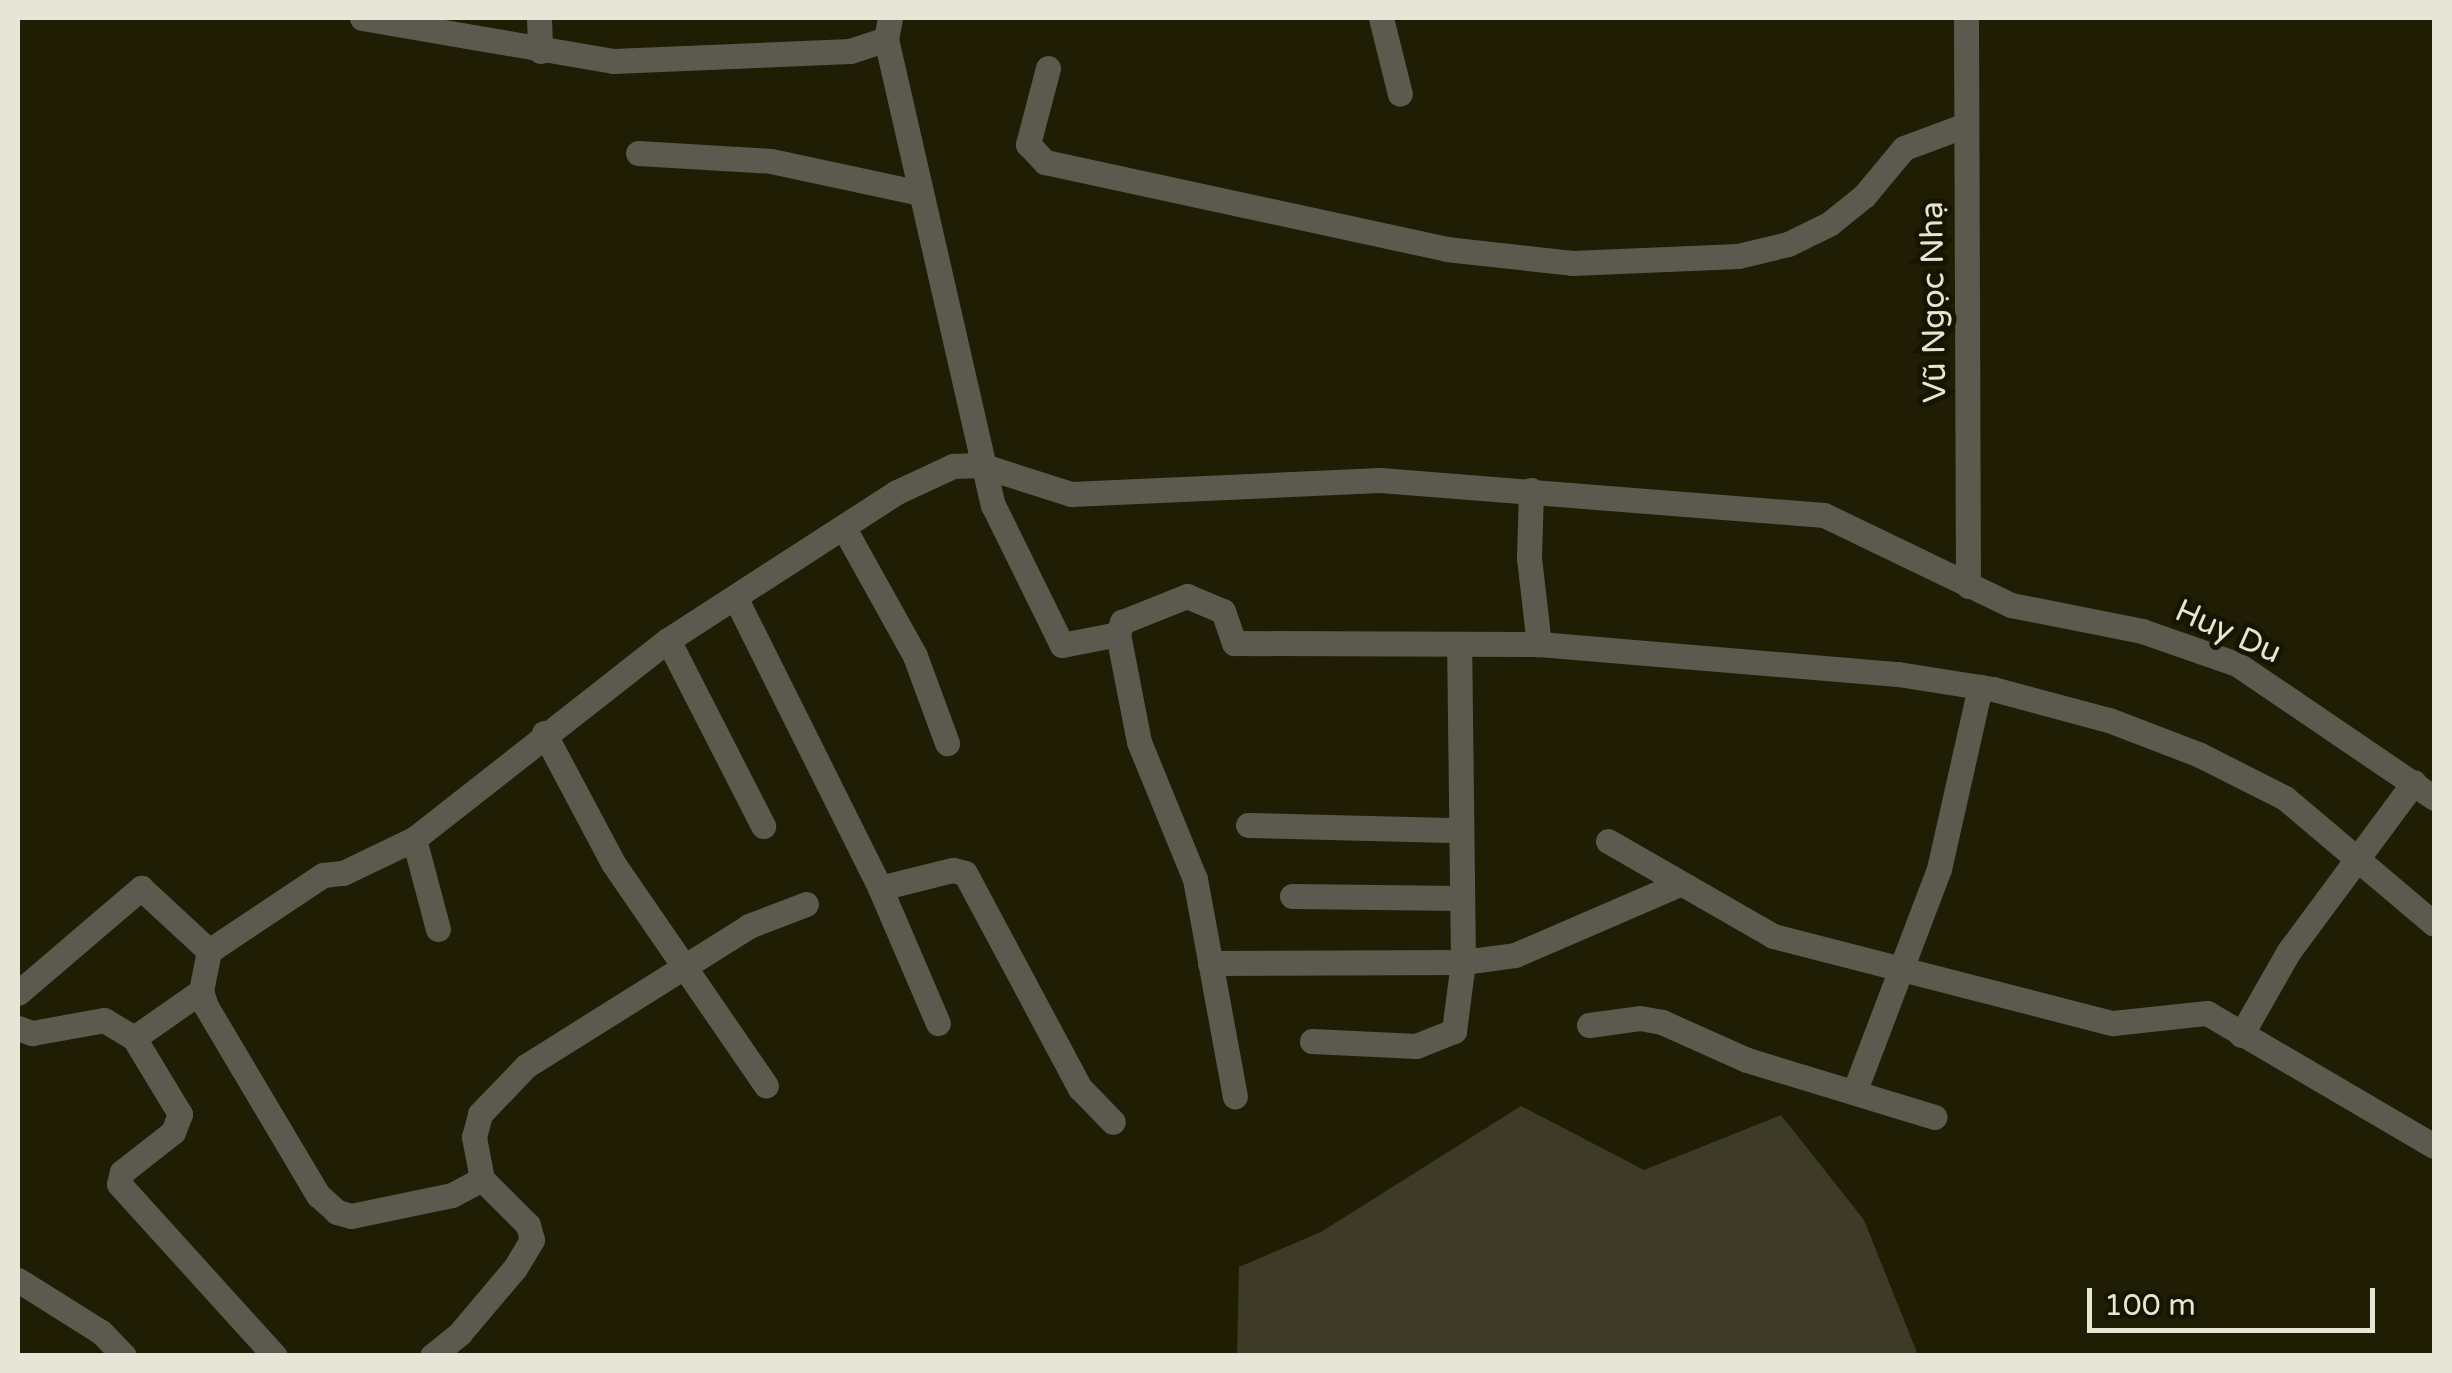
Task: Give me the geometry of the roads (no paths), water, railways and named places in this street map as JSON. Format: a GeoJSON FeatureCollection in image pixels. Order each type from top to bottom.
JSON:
{"type":"FeatureCollection","features":[{"type":"Feature","properties":{"kind":"street"},"geometry":{"type":"LineString","coordinates":[[362,18],[540,52],[695,60],[850,51],[888,28],[916,192],[980,465],[1007,540],[1062,645],[1118,634]]}},
{"type":"Feature","properties":{"kind":"street"},"geometry":{"type":"LineString","coordinates":[[539,18],[540,52]]}},
{"type":"Feature","properties":{"kind":"street"},"geometry":{"type":"LineString","coordinates":[[1381,18],[1400,94]]}},
{"type":"Feature","properties":{"kind":"street","name":"Vũ Ngọc Nhạ"},"geometry":{"type":"LineString","coordinates":[[1966,18],[1968,586]]}},
{"type":"Feature","properties":{"kind":"street"},"geometry":{"type":"LineString","coordinates":[[1048,68],[1028,144],[1045,162],[1446,250],[1572,263],[1738,256],[1788,244],[1830,224],[1864,196],[1904,148],[1964,126]]}},
{"type":"Feature","properties":{"kind":"street"},"geometry":{"type":"LineString","coordinates":[[638,153],[771,161],[916,192]]}},
{"type":"Feature","properties":{"kind":"street"},"geometry":{"type":"LineString","coordinates":[[482,1179],[452,1195],[351,1216],[337,1212],[318,1195],[201,991],[209,951],[323,875],[414,839],[668,640],[738,600],[926,476],[980,465]]}},
{"type":"Feature","properties":{"kind":"street","name":"Huy Du"},"geometry":{"type":"LineString","coordinates":[[980,465],[1070,494],[1334,480],[1531,490],[1824,515],[1968,586],[2033,612],[2142,631],[2223,658],[2424,790]]}},
{"type":"Feature","properties":{"kind":"street"},"geometry":{"type":"LineString","coordinates":[[1531,490],[1529,558],[1538,644]]}},
{"type":"Feature","properties":{"kind":"street"},"geometry":{"type":"LineString","coordinates":[[845,530],[915,656],[947,742]]}},
{"type":"Feature","properties":{"kind":"street"},"geometry":{"type":"LineString","coordinates":[[1235,1096],[1190,860],[1139,742],[1118,634],[1122,622],[1188,596],[1223,611],[1234,643],[1538,644],[1980,687],[2049,702],[2200,755],[2300,807],[2434,924]]}},
{"type":"Feature","properties":{"kind":"street"},"geometry":{"type":"LineString","coordinates":[[738,600],[880,888],[938,1024]]}},
{"type":"Feature","properties":{"kind":"street"},"geometry":{"type":"LineString","coordinates":[[668,640],[763,826]]}},
{"type":"Feature","properties":{"kind":"street"},"geometry":{"type":"LineString","coordinates":[[1312,1041],[1435,1042],[1454,1031],[1464,962],[1458,830],[1458,646]]}},
{"type":"Feature","properties":{"kind":"street"},"geometry":{"type":"LineString","coordinates":[[1854,1090],[1938,869],[1980,687]]}},
{"type":"Feature","properties":{"kind":"street"},"geometry":{"type":"LineString","coordinates":[[544,734],[613,863],[766,1086]]}},
{"type":"Feature","properties":{"kind":"street"},"geometry":{"type":"LineString","coordinates":[[2241,1034],[2289,951],[2357,858],[2424,790]]}},
{"type":"Feature","properties":{"kind":"street"},"geometry":{"type":"LineString","coordinates":[[1248,825],[1458,830]]}},
{"type":"Feature","properties":{"kind":"street"},"geometry":{"type":"LineString","coordinates":[[414,839],[438,929]]}},
{"type":"Feature","properties":{"kind":"street"},"geometry":{"type":"LineString","coordinates":[[1608,841],[1761,931],[2114,1024],[2207,1013],[2434,1146]]}},
{"type":"Feature","properties":{"kind":"street"},"geometry":{"type":"LineString","coordinates":[[880,888],[953,870],[965,874],[1080,1088],[1113,1122]]}},
{"type":"Feature","properties":{"kind":"street"},"geometry":{"type":"LineString","coordinates":[[1210,963],[1464,962],[1546,946],[1679,884]]}},
{"type":"Feature","properties":{"kind":"street"},"geometry":{"type":"LineString","coordinates":[[18,993],[141,888],[209,951]]}},
{"type":"Feature","properties":{"kind":"street"},"geometry":{"type":"LineString","coordinates":[[1292,896],[1462,898]]}},
{"type":"Feature","properties":{"kind":"street"},"geometry":{"type":"LineString","coordinates":[[432,1356],[460,1333],[532,1240],[528,1224],[482,1179],[474,1137],[480,1114],[526,1066],[682,966],[780,909],[806,904]]}},
{"type":"Feature","properties":{"kind":"street"},"geometry":{"type":"LineString","coordinates":[[134,1038],[201,991]]}},
{"type":"Feature","properties":{"kind":"street"},"geometry":{"type":"LineString","coordinates":[[1589,1025],[1640,1018],[1662,1022],[1746,1060],[1935,1116]]}},
{"type":"Feature","properties":{"kind":"street"},"geometry":{"type":"LineString","coordinates":[[18,1028],[32,1033],[104,1020],[134,1038],[180,1114],[173,1132],[122,1172],[119,1184],[274,1356]]}},
{"type":"Feature","properties":{"kind":"street"},"geometry":{"type":"LineString","coordinates":[[18,1280],[101,1332],[124,1356]]}}]}
